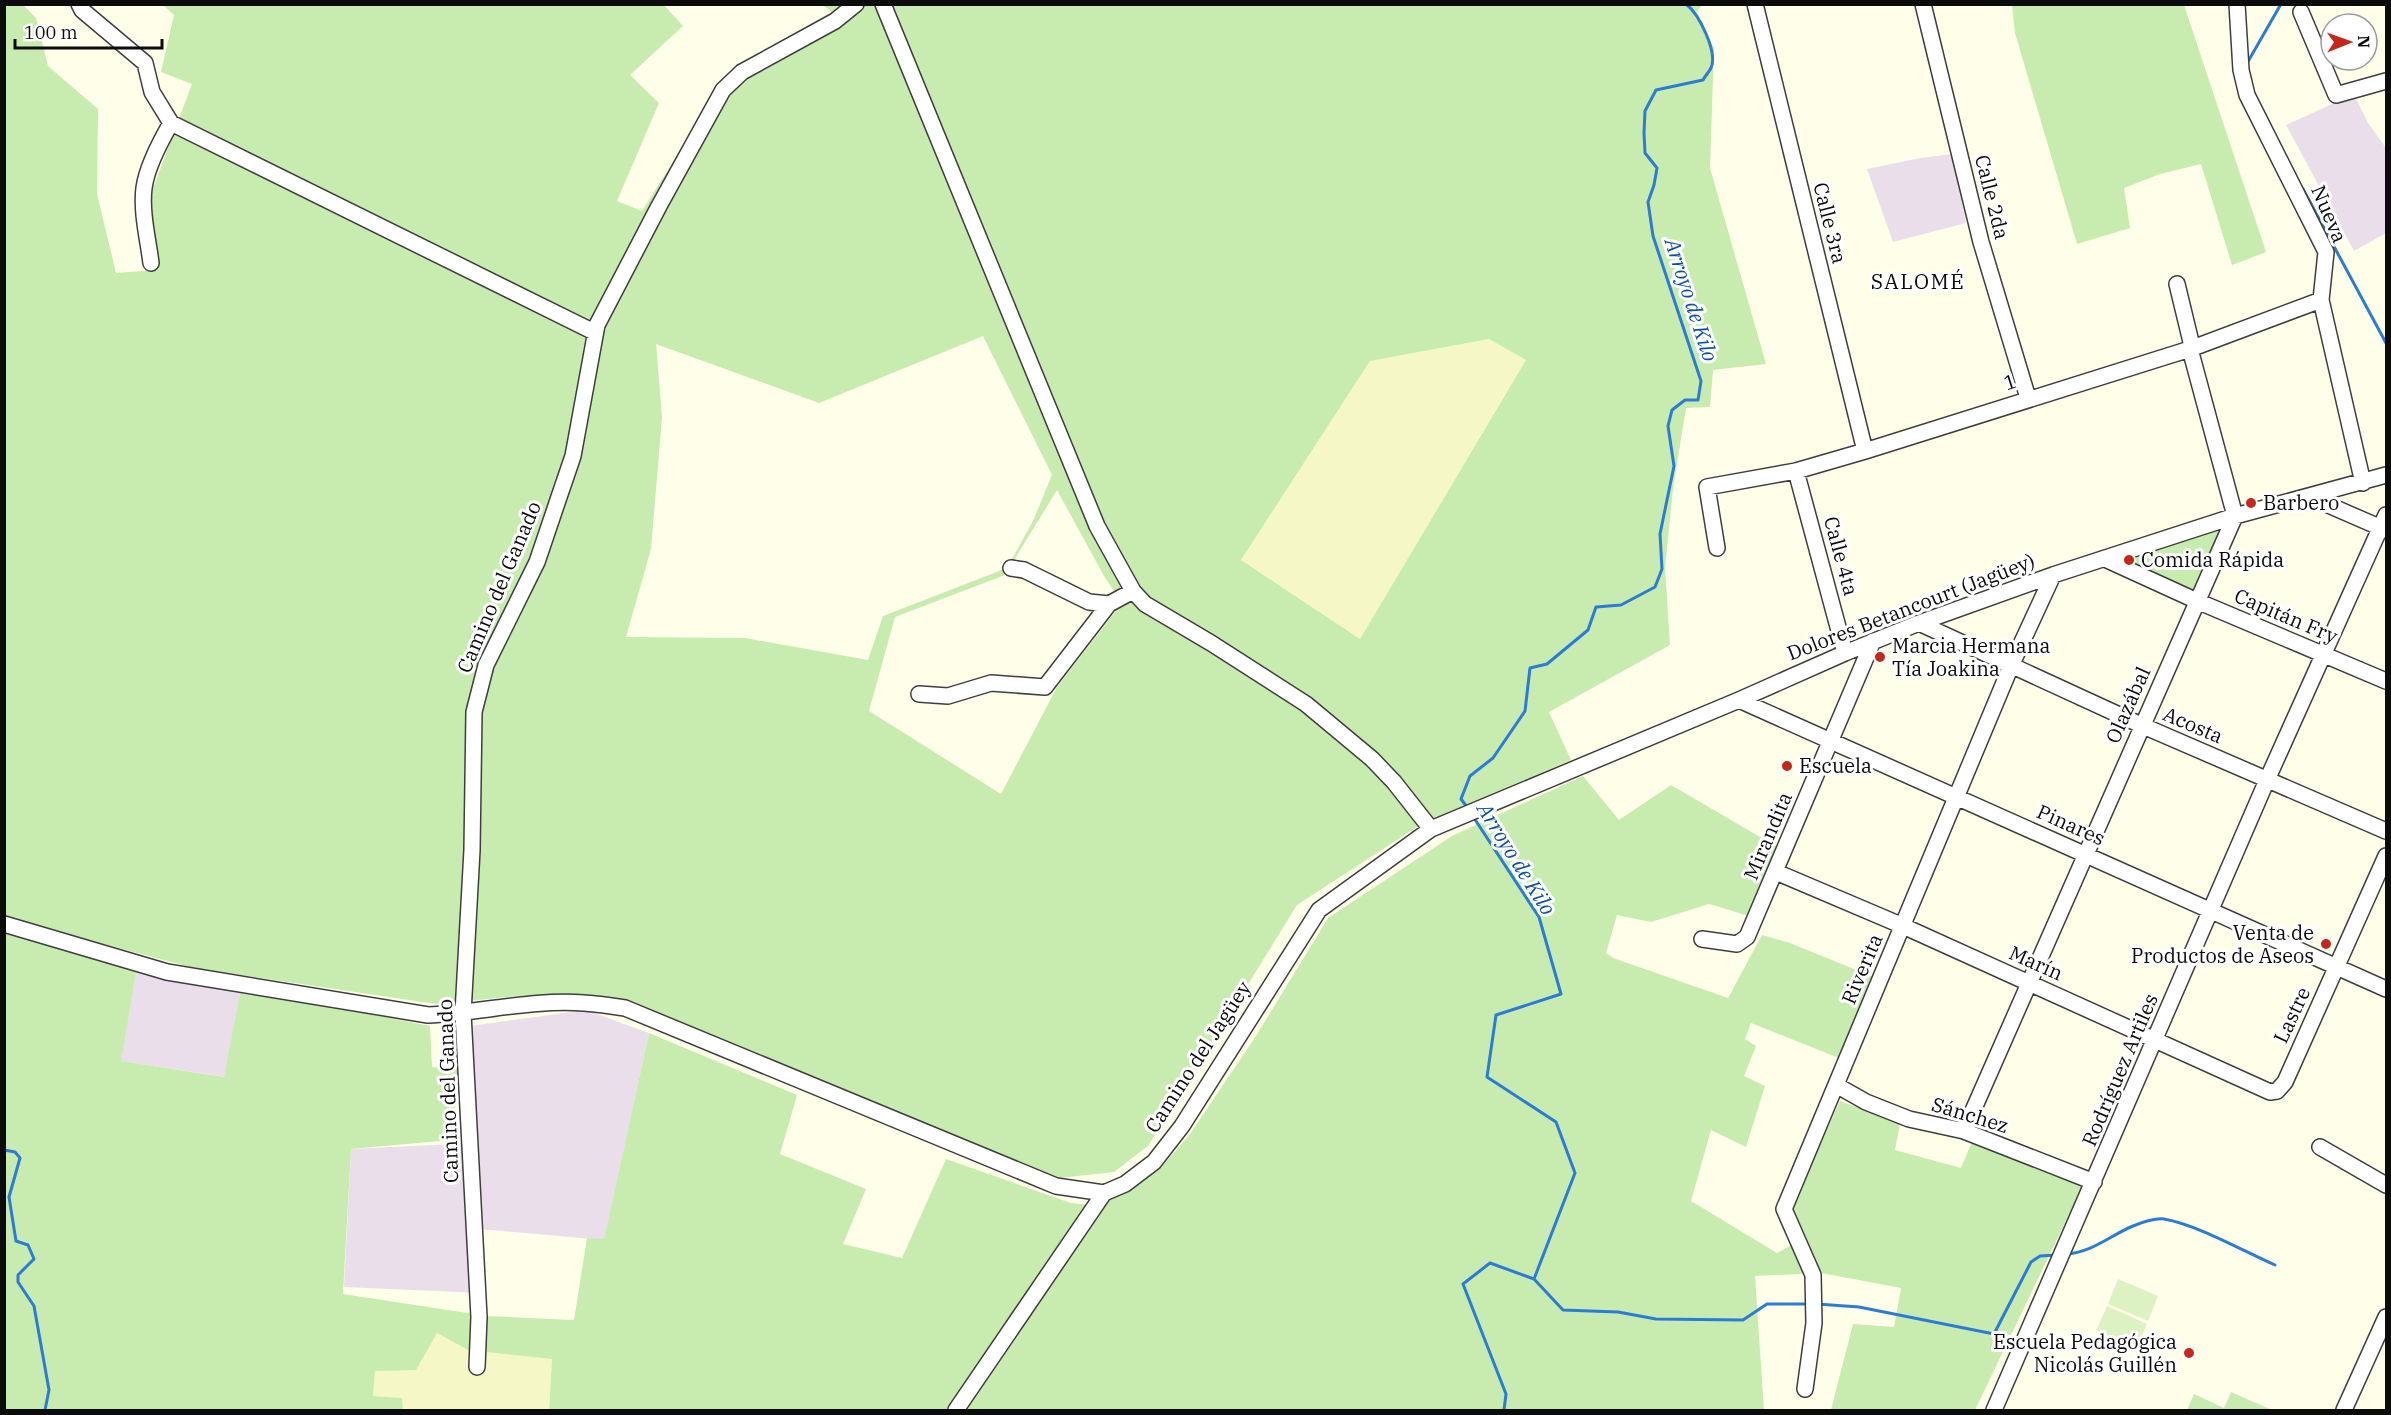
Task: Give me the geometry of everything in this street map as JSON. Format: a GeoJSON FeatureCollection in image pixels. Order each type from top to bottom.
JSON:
{"type":"FeatureCollection","features":[{"type":"Feature","properties":{"kind":"street"},"geometry":{"type":"LineString","coordinates":[[79,4],[82,10],[145,63],[152,92],[171,123],[594,332]]}},
{"type":"Feature","properties":{"kind":"street","name":"Camino del Ganado"},"geometry":{"type":"LineString","coordinates":[[477,1367],[479,1317],[464,1013],[472,850],[474,712],[486,665],[537,562],[573,456],[594,332],[658,206],[723,90],[742,72],[835,21],[856,4]]}},
{"type":"Feature","properties":{"kind":"street"},"geometry":{"type":"LineString","coordinates":[[883,4],[1096,526],[1133,591],[1145,604],[1235,657],[1306,704],[1372,759],[1394,782],[1431,829]]}},
{"type":"Feature","properties":{"kind":"street","name":"Calle 3ra"},"geometry":{"type":"LineString","coordinates":[[1755,4],[1865,451]]}},
{"type":"Feature","properties":{"kind":"street","name":"Calle 2da"},"geometry":{"type":"LineString","coordinates":[[1923,4],[1981,242],[2028,398]]}},
{"type":"Feature","properties":{"kind":"street","name":"Nueva"},"geometry":{"type":"LineString","coordinates":[[2237,4],[2241,70],[2247,95],[2326,252],[2321,300],[2363,483]]}},
{"type":"Feature","properties":{"kind":"street"},"geometry":{"type":"LineString","coordinates":[[2301,12],[2336,95],[2386,81]]}},
{"type":"Feature","properties":{"kind":"street"},"geometry":{"type":"LineString","coordinates":[[152,263],[144,212],[144,189],[160,142],[171,123]]}},
{"type":"Feature","properties":{"kind":"street"},"geometry":{"type":"LineString","coordinates":[[2177,285],[2191,342],[2190,349],[2235,516]]}},
{"type":"Feature","properties":{"kind":"street","name":"1"},"geometry":{"type":"LineString","coordinates":[[1717,548],[1707,487],[1796,471],[1865,451],[2190,349],[2321,300]]}},
{"type":"Feature","properties":{"kind":"street","name":"Calle 4ta"},"geometry":{"type":"LineString","coordinates":[[1796,471],[1845,653]]}},
{"type":"Feature","properties":{"kind":"street","name":"Dolores Betancourt (Jagüey)"},"geometry":{"type":"LineString","coordinates":[[1470,813],[1919,623],[2053,575],[2235,516],[2386,475]]}},
{"type":"Feature","properties":{"kind":"street"},"geometry":{"type":"LineString","coordinates":[[2310,497],[2385,524]]}},
{"type":"Feature","properties":{"kind":"street","name":"Olazábal"},"geometry":{"type":"LineString","coordinates":[[1964,1131],[2235,516]]}},
{"type":"Feature","properties":{"kind":"street","name":"Rodríguez Artiles"},"geometry":{"type":"LineString","coordinates":[[1994,1410],[2267,780],[2385,524]]}},
{"type":"Feature","properties":{"kind":"street","name":"Capitán Fry"},"geometry":{"type":"LineString","coordinates":[[2105,559],[2197,601],[2386,681]]}},
{"type":"Feature","properties":{"kind":"street"},"geometry":{"type":"LineString","coordinates":[[1011,568],[1024,570],[1089,602],[1109,604]]}},
{"type":"Feature","properties":{"kind":"street","name":"Riverita"},"geometry":{"type":"LineString","coordinates":[[1806,1389],[1814,1323],[1813,1275],[1784,1209],[2012,666],[2053,575]]}},
{"type":"Feature","properties":{"kind":"street"},"geometry":{"type":"LineString","coordinates":[[920,694],[948,696],[991,683],[1045,687],[1109,604],[1133,591]]}},
{"type":"Feature","properties":{"kind":"street","name":"Acosta"},"geometry":{"type":"LineString","coordinates":[[1919,623],[2141,725],[2386,831]]}},
{"type":"Feature","properties":{"kind":"street","name":"Mirandita"},"geometry":{"type":"LineString","coordinates":[[1702,939],[1737,944],[1748,937],[1873,641]]}},
{"type":"Feature","properties":{"kind":"street","name":"Pinares"},"geometry":{"type":"LineString","coordinates":[[1739,700],[2386,989]]}},
{"type":"Feature","properties":{"kind":"street","name":"Camino del Jagüey"},"geometry":{"type":"LineString","coordinates":[[1104,1192],[1125,1184],[1154,1162],[1182,1126],[1319,910],[1431,829],[1470,813]]}},
{"type":"Feature","properties":{"kind":"street","name":"Lastre"},"geometry":{"type":"LineString","coordinates":[[2277,1091],[2284,1082],[2386,856]]}},
{"type":"Feature","properties":{"kind":"street","name":"Marín"},"geometry":{"type":"LineString","coordinates":[[1776,872],[1903,926],[2270,1092],[2277,1091]]}},
{"type":"Feature","properties":{"kind":"street"},"geometry":{"type":"LineString","coordinates":[[4,924],[167,972],[428,1015],[583,1002],[625,1008],[1056,1186],[1104,1192],[956,1410]]}},
{"type":"Feature","properties":{"kind":"street","name":"Sánchez"},"geometry":{"type":"LineString","coordinates":[[1836,1085],[1866,1102],[1909,1119],[1964,1131],[2094,1182]]}},
{"type":"Feature","properties":{"kind":"street"},"geometry":{"type":"LineString","coordinates":[[2320,1148],[2386,1185]]}},
{"type":"Feature","properties":{"kind":"street"},"geometry":{"type":"LineString","coordinates":[[2344,1410],[2386,1317]]}},
{"type":"Feature","properties":{"kind":"shaded area"},"geometry":{"type":"Polygon","coordinates":[[[2354,94],[2368,123],[2386,148],[2386,233],[2354,251],[2286,125],[2354,94]]]}},
{"type":"Feature","properties":{"kind":"shaded area"},"geometry":{"type":"Polygon","coordinates":[[[1952,154],[1966,223],[1893,242],[1867,169],[1952,154]]]}},
{"type":"Feature","properties":{"kind":"shaded area"},"geometry":{"type":"Polygon","coordinates":[[[137,967],[240,993],[225,1077],[120,1061],[137,967]]]}},
{"type":"Feature","properties":{"kind":"shaded area"},"geometry":{"type":"Polygon","coordinates":[[[586,1010],[649,1033],[604,1240],[478,1229],[480,1293],[344,1287],[351,1149],[474,1143],[470,1026],[586,1010]]]}},
{"type":"Feature","properties":{"kind":"green space"},"geometry":{"type":"Polygon","coordinates":[[[4,5],[23,5],[36,18],[48,66],[98,109],[97,194],[116,273],[156,270],[149,199],[192,84],[161,72],[174,15],[163,5],[664,5],[683,26],[630,75],[659,103],[617,201],[642,211],[725,79],[835,15],[823,5],[1702,5],[1696,13],[1714,48],[1710,168],[1766,364],[1713,370],[1710,407],[1686,408],[1673,489],[1665,568],[1670,645],[1549,712],[1571,760],[1420,825],[1297,905],[1148,1146],[1114,1172],[1050,1179],[923,1123],[628,1003],[518,996],[436,1004],[194,968],[5,918],[4,5]],[[983,336],[819,403],[656,344],[662,417],[651,549],[626,637],[745,638],[868,660],[883,616],[1007,568],[1033,521],[1052,475],[983,336]],[[1489,339],[1370,361],[1241,560],[1360,639],[1526,360],[1489,339]],[[1057,490],[1005,575],[895,617],[869,711],[1001,794],[1057,687],[1122,603],[1104,576],[1057,490]]]}},
{"type":"Feature","properties":{"kind":"green space"},"geometry":{"type":"Polygon","coordinates":[[[2012,5],[2184,5],[2266,252],[2232,265],[2201,164],[2160,174],[2124,188],[2130,228],[2077,244],[2015,33],[2012,5]]]}},
{"type":"Feature","properties":{"kind":"green space"},"geometry":{"type":"Polygon","coordinates":[[[1489,339],[1526,360],[1360,639],[1241,560],[1370,361],[1489,339]]]}},
{"type":"Feature","properties":{"kind":"green space"},"geometry":{"type":"Polygon","coordinates":[[[2223,527],[2195,590],[2120,560],[2223,527]]]}},
{"type":"Feature","properties":{"kind":"green space"},"geometry":{"type":"Polygon","coordinates":[[[1583,776],[1619,820],[1671,785],[1779,848],[1749,916],[1709,904],[1651,922],[1617,915],[1606,953],[1613,958],[1728,998],[1762,935],[1790,943],[1876,978],[1839,1058],[1751,1023],[1745,1039],[1756,1046],[1744,1076],[1765,1086],[1746,1147],[1711,1130],[1691,1201],[1777,1253],[1806,1237],[1792,1206],[1840,1101],[1900,1123],[1895,1150],[1961,1168],[1972,1142],[2085,1181],[1975,1410],[1831,1410],[1853,1324],[1894,1327],[1901,1288],[1821,1273],[1755,1276],[1764,1410],[549,1410],[552,1359],[468,1350],[437,1333],[416,1370],[375,1371],[373,1396],[402,1398],[403,1410],[5,1410],[4,929],[137,967],[121,1061],[224,1077],[240,993],[336,1007],[430,1026],[432,1067],[459,1069],[451,1140],[351,1149],[343,1294],[487,1316],[574,1320],[587,1238],[604,1239],[649,1033],[797,1095],[780,1154],[866,1189],[843,1244],[902,1258],[946,1159],[1071,1203],[1100,1206],[1160,1169],[1190,1134],[1256,1036],[1328,918],[1452,836],[1583,776]]]}},
{"type":"Feature","properties":{"kind":"green space"},"geometry":{"type":"Polygon","coordinates":[[[2118,1279],[2158,1296],[2148,1321],[2108,1304],[2118,1279]]]}},
{"type":"Feature","properties":{"kind":"green space"},"geometry":{"type":"Polygon","coordinates":[[[2107,1306],[2147,1324],[2137,1348],[2096,1331],[2107,1306]]]}},
{"type":"Feature","properties":{"kind":"green space"},"geometry":{"type":"Polygon","coordinates":[[[437,1333],[468,1350],[552,1358],[549,1410],[403,1410],[402,1398],[373,1396],[375,1371],[437,1333]]]}},
{"type":"Feature","properties":{"kind":"green space"},"geometry":{"type":"Polygon","coordinates":[[[2231,1392],[2272,1410],[2187,1410],[2194,1394],[2224,1408],[2231,1392]]]}},
{"type":"Feature","properties":{"kind":"waterway","name":"Arroyo de Kilo"},"geometry":{"type":"LineString","coordinates":[[1467,807],[1461,799],[1470,776],[1493,758],[1525,711],[1530,668],[1547,664],[1588,630],[1596,607],[1621,605],[1655,587],[1662,569],[1660,534],[1674,466],[1668,426],[1672,410],[1685,400],[1698,400],[1701,381],[1653,236],[1648,202],[1657,168],[1645,153],[1644,133],[1645,111],[1656,90],[1703,80],[1711,68],[1710,43],[1701,24],[1686,4]]}},
{"type":"Feature","properties":{"kind":"waterway"},"geometry":{"type":"LineString","coordinates":[[2246,65],[2281,4]]}},
{"type":"Feature","properties":{"kind":"waterway"},"geometry":{"type":"LineString","coordinates":[[2303,189],[2386,343]]}},
{"type":"Feature","properties":{"kind":"waterway","name":"Arroyo de Kilo"},"geometry":{"type":"LineString","coordinates":[[1474,818],[1539,917],[1561,994],[1496,1015],[1487,1077],[1556,1122],[1575,1173],[1534,1279],[1490,1263],[1463,1284],[1506,1394],[1504,1410]]}},
{"type":"Feature","properties":{"kind":"waterway"},"geometry":{"type":"LineString","coordinates":[[4,1150],[15,1152],[20,1158],[9,1197],[16,1241],[28,1245],[34,1259],[18,1275],[18,1282],[34,1306],[49,1390],[45,1410]]}},
{"type":"Feature","properties":{"kind":"waterway"},"geometry":{"type":"LineString","coordinates":[[2066,1254],[2092,1247],[2141,1223],[2164,1219],[2206,1232],[2275,1265]]}},
{"type":"Feature","properties":{"kind":"waterway"},"geometry":{"type":"LineString","coordinates":[[1817,1304],[1859,1307],[1994,1334],[2031,1262],[2040,1256],[2056,1255]]}},
{"type":"Feature","properties":{"kind":"waterway"},"geometry":{"type":"LineString","coordinates":[[1534,1279],[1563,1310],[1618,1312],[1656,1319],[1743,1320],[1767,1304],[1807,1304]]}},
{"type":"Feature","properties":{"kind":"place","name":"Barbero"},"geometry":{"type":"Point","coordinates":[2251,503]}},
{"type":"Feature","properties":{"kind":"place","name":"Comida Rápida"},"geometry":{"type":"Point","coordinates":[2129,560]}},
{"type":"Feature","properties":{"kind":"place","name":"Marcia Hermana Tía Joakina"},"geometry":{"type":"Point","coordinates":[1880,657]}},
{"type":"Feature","properties":{"kind":"place","name":"Escuela"},"geometry":{"type":"Point","coordinates":[1787,766]}},
{"type":"Feature","properties":{"kind":"place","name":"Venta de Productos de Aseos"},"geometry":{"type":"Point","coordinates":[2326,944]}},
{"type":"Feature","properties":{"kind":"place","name":"Escuela Pedagógica Nicolás Guillén"},"geometry":{"type":"Point","coordinates":[2189,1353]}},
{"type":"Feature","properties":{"kind":"district","name":"SALOMÉ"},"geometry":{"type":"Point","coordinates":[1918,282]}}]}
